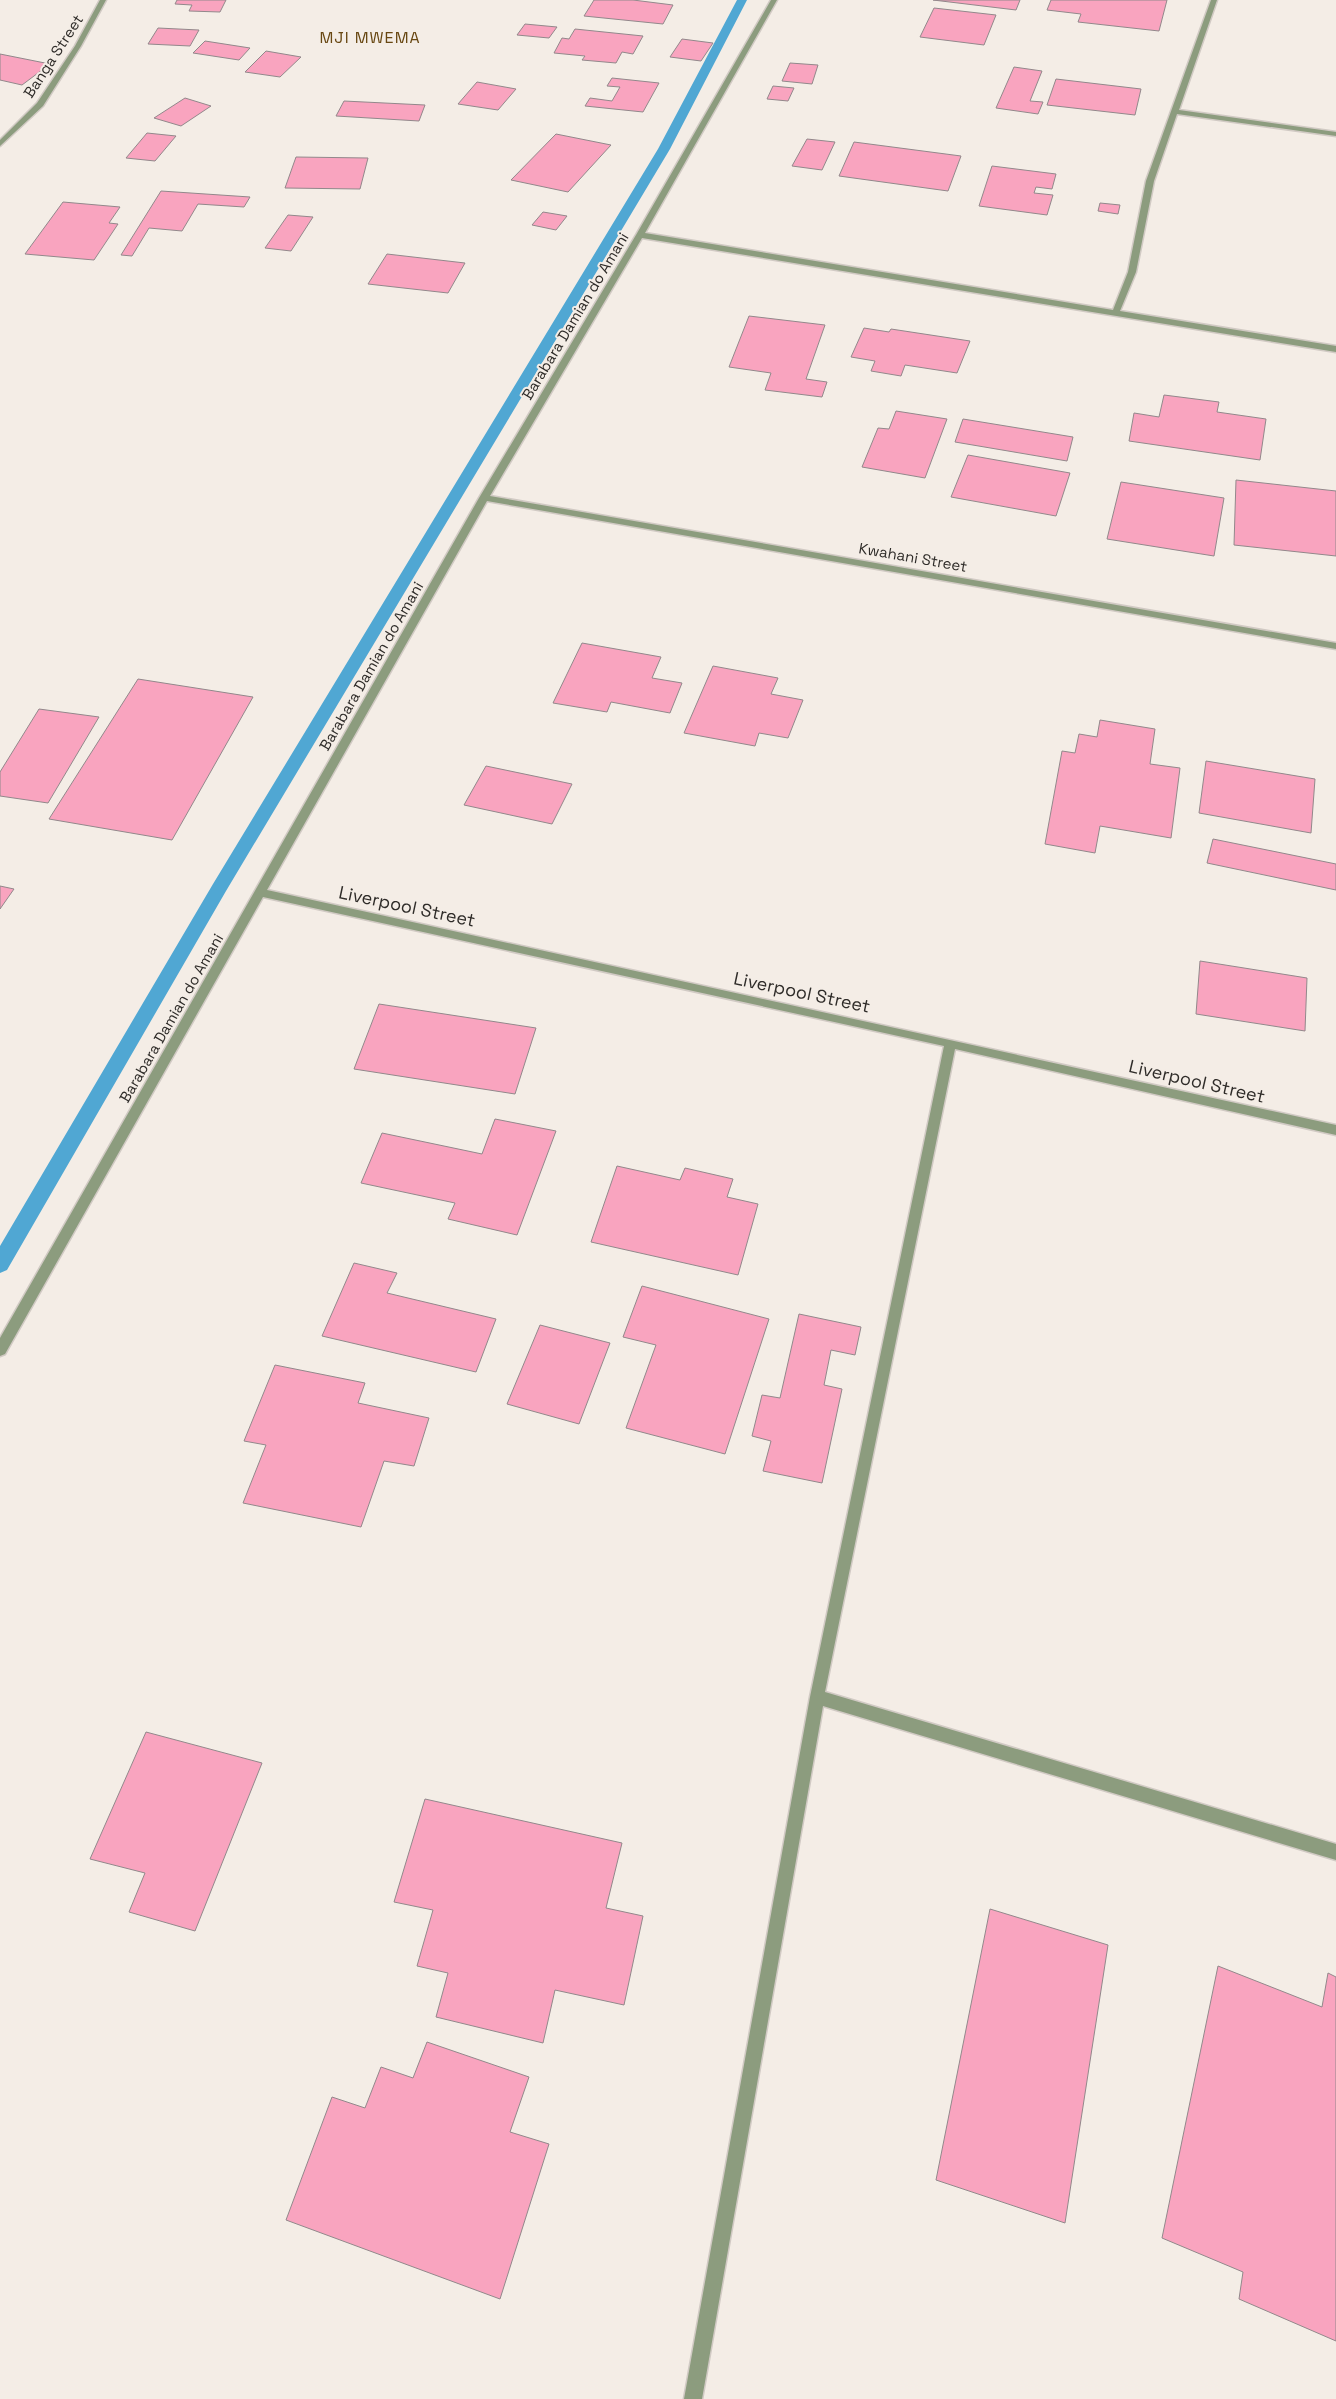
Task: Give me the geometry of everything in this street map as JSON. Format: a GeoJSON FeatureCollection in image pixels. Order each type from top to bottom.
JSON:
{"type":"FeatureCollection","features":[{"type":"Feature","properties":{"kind":"street","name":"Banga Street"},"geometry":{"type":"LineString","coordinates":[[0,144],[40,104],[78,46],[103,0]]}},
{"type":"Feature","properties":{"kind":"street","name":"Barabara Damian do Amani"},"geometry":{"type":"LineString","coordinates":[[0,1350],[484,498],[640,235],[774,0]]}},
{"type":"Feature","properties":{"kind":"street"},"geometry":{"type":"LineString","coordinates":[[1115,314],[1132,272],[1150,181],[1214,0]]}},
{"type":"Feature","properties":{"kind":"street"},"geometry":{"type":"LineString","coordinates":[[1175,112],[1336,134]]}},
{"type":"Feature","properties":{"kind":"street"},"geometry":{"type":"LineString","coordinates":[[640,235],[1336,349]]}},
{"type":"Feature","properties":{"kind":"street","name":"Kwahani Street"},"geometry":{"type":"LineString","coordinates":[[484,498],[1336,646]]}},
{"type":"Feature","properties":{"kind":"street","name":"Liverpool Street"},"geometry":{"type":"LineString","coordinates":[[260,892],[950,1043],[1336,1130]]}},
{"type":"Feature","properties":{"kind":"street"},"geometry":{"type":"LineString","coordinates":[[693,2399],[817,1697],[950,1043]]}},
{"type":"Feature","properties":{"kind":"street"},"geometry":{"type":"LineString","coordinates":[[817,1697],[1336,1852]]}},
{"type":"Feature","properties":{"kind":"building"},"geometry":{"type":"Polygon","coordinates":[[[177,0],[226,0],[220,12],[189,11],[192,5],[175,4],[177,0]]]}},
{"type":"Feature","properties":{"kind":"building"},"geometry":{"type":"Polygon","coordinates":[[[594,0],[633,0],[673,5],[663,24],[584,16],[594,0]]]}},
{"type":"Feature","properties":{"kind":"building"},"geometry":{"type":"Polygon","coordinates":[[[933,0],[1020,0],[1016,10],[933,0]]]}},
{"type":"Feature","properties":{"kind":"building"},"geometry":{"type":"Polygon","coordinates":[[[1051,0],[1167,0],[1159,31],[1078,22],[1081,14],[1047,10],[1051,0]]]}},
{"type":"Feature","properties":{"kind":"building"},"geometry":{"type":"Polygon","coordinates":[[[934,8],[996,15],[984,45],[920,37],[934,8]]]}},
{"type":"Feature","properties":{"kind":"building"},"geometry":{"type":"Polygon","coordinates":[[[525,24],[557,27],[549,38],[517,35],[525,24]]]}},
{"type":"Feature","properties":{"kind":"building"},"geometry":{"type":"Polygon","coordinates":[[[158,28],[199,30],[190,46],[148,44],[158,28]]]}},
{"type":"Feature","properties":{"kind":"building"},"geometry":{"type":"Polygon","coordinates":[[[575,29],[643,36],[633,54],[622,52],[616,63],[582,60],[585,56],[554,53],[562,38],[569,39],[575,29]]]}},
{"type":"Feature","properties":{"kind":"building"},"geometry":{"type":"Polygon","coordinates":[[[682,39],[713,43],[701,61],[670,57],[682,39]]]}},
{"type":"Feature","properties":{"kind":"building"},"geometry":{"type":"Polygon","coordinates":[[[205,41],[250,48],[239,60],[193,53],[205,41]]]}},
{"type":"Feature","properties":{"kind":"building"},"geometry":{"type":"Polygon","coordinates":[[[266,51],[301,57],[280,77],[245,72],[266,51]]]}},
{"type":"Feature","properties":{"kind":"building"},"geometry":{"type":"Polygon","coordinates":[[[0,54],[50,64],[22,85],[0,80],[0,54]]]}},
{"type":"Feature","properties":{"kind":"building"},"geometry":{"type":"Polygon","coordinates":[[[790,63],[818,65],[812,84],[782,81],[790,63]]]}},
{"type":"Feature","properties":{"kind":"building"},"geometry":{"type":"Polygon","coordinates":[[[1014,67],[1042,71],[1030,101],[1043,102],[1038,114],[996,108],[1014,67]]]}},
{"type":"Feature","properties":{"kind":"building"},"geometry":{"type":"Polygon","coordinates":[[[612,78],[659,83],[643,112],[585,106],[590,98],[612,101],[620,87],[607,86],[612,78]]]}},
{"type":"Feature","properties":{"kind":"building"},"geometry":{"type":"Polygon","coordinates":[[[1056,79],[1141,89],[1135,115],[1047,105],[1056,79]]]}},
{"type":"Feature","properties":{"kind":"building"},"geometry":{"type":"Polygon","coordinates":[[[477,82],[516,89],[498,110],[458,104],[477,82]]]}},
{"type":"Feature","properties":{"kind":"building"},"geometry":{"type":"Polygon","coordinates":[[[773,86],[794,88],[788,101],[767,99],[773,86]]]}},
{"type":"Feature","properties":{"kind":"building"},"geometry":{"type":"Polygon","coordinates":[[[185,98],[211,106],[181,126],[154,118],[185,98]]]}},
{"type":"Feature","properties":{"kind":"building"},"geometry":{"type":"Polygon","coordinates":[[[344,101],[425,105],[419,121],[336,116],[344,101]]]}},
{"type":"Feature","properties":{"kind":"building"},"geometry":{"type":"Polygon","coordinates":[[[147,133],[176,136],[155,161],[126,158],[147,133]]]}},
{"type":"Feature","properties":{"kind":"building"},"geometry":{"type":"Polygon","coordinates":[[[556,134],[611,145],[568,192],[511,180],[556,134]]]}},
{"type":"Feature","properties":{"kind":"building"},"geometry":{"type":"Polygon","coordinates":[[[807,139],[835,142],[822,170],[792,166],[807,139]]]}},
{"type":"Feature","properties":{"kind":"building"},"geometry":{"type":"Polygon","coordinates":[[[854,142],[961,156],[948,191],[839,176],[854,142]]]}},
{"type":"Feature","properties":{"kind":"building"},"geometry":{"type":"Polygon","coordinates":[[[296,157],[368,158],[360,189],[285,188],[296,157]]]}},
{"type":"Feature","properties":{"kind":"building"},"geometry":{"type":"Polygon","coordinates":[[[992,166],[1056,174],[1052,189],[1036,187],[1034,193],[1053,195],[1047,215],[979,206],[992,166]]]}},
{"type":"Feature","properties":{"kind":"building"},"geometry":{"type":"Polygon","coordinates":[[[161,191],[250,197],[244,207],[198,204],[182,231],[149,228],[132,256],[121,255],[161,191]]]}},
{"type":"Feature","properties":{"kind":"building"},"geometry":{"type":"Polygon","coordinates":[[[63,202],[120,207],[109,223],[118,224],[94,260],[25,254],[63,202]]]}},
{"type":"Feature","properties":{"kind":"building"},"geometry":{"type":"Polygon","coordinates":[[[1100,203],[1120,205],[1118,214],[1098,211],[1100,203]]]}},
{"type":"Feature","properties":{"kind":"building"},"geometry":{"type":"Polygon","coordinates":[[[543,212],[567,216],[556,230],[532,225],[543,212]]]}},
{"type":"Feature","properties":{"kind":"building"},"geometry":{"type":"Polygon","coordinates":[[[288,215],[313,217],[291,251],[265,248],[288,215]]]}},
{"type":"Feature","properties":{"kind":"building"},"geometry":{"type":"Polygon","coordinates":[[[387,254],[465,263],[448,293],[368,284],[387,254]]]}},
{"type":"Feature","properties":{"kind":"building"},"geometry":{"type":"Polygon","coordinates":[[[749,316],[825,325],[806,379],[827,382],[822,397],[765,390],[771,373],[729,367],[749,316]]]}},
{"type":"Feature","properties":{"kind":"building"},"geometry":{"type":"Polygon","coordinates":[[[864,328],[889,332],[891,329],[970,341],[957,373],[905,365],[901,376],[871,371],[875,361],[851,357],[864,328]]]}},
{"type":"Feature","properties":{"kind":"building"},"geometry":{"type":"Polygon","coordinates":[[[1164,395],[1219,402],[1217,412],[1266,419],[1260,460],[1129,441],[1134,413],[1159,417],[1164,395]]]}},
{"type":"Feature","properties":{"kind":"building"},"geometry":{"type":"Polygon","coordinates":[[[896,411],[947,419],[925,478],[862,467],[878,428],[889,429],[896,411]]]}},
{"type":"Feature","properties":{"kind":"building"},"geometry":{"type":"Polygon","coordinates":[[[963,419],[1073,437],[1067,461],[955,442],[963,419]]]}},
{"type":"Feature","properties":{"kind":"building"},"geometry":{"type":"Polygon","coordinates":[[[968,455],[1070,473],[1056,516],[951,497],[968,455]]]}},
{"type":"Feature","properties":{"kind":"building"},"geometry":{"type":"Polygon","coordinates":[[[1236,480],[1336,491],[1336,556],[1234,545],[1236,480]]]}},
{"type":"Feature","properties":{"kind":"building"},"geometry":{"type":"Polygon","coordinates":[[[1121,482],[1224,498],[1214,556],[1107,539],[1121,482]]]}},
{"type":"Feature","properties":{"kind":"building"},"geometry":{"type":"Polygon","coordinates":[[[582,643],[661,657],[652,678],[682,683],[670,713],[611,702],[607,712],[553,703],[582,643]]]}},
{"type":"Feature","properties":{"kind":"building"},"geometry":{"type":"Polygon","coordinates":[[[713,666],[778,678],[771,694],[803,700],[788,738],[759,733],[755,746],[684,733],[713,666]]]}},
{"type":"Feature","properties":{"kind":"building"},"geometry":{"type":"Polygon","coordinates":[[[138,679],[253,697],[172,840],[49,819],[138,679]]]}},
{"type":"Feature","properties":{"kind":"building"},"geometry":{"type":"Polygon","coordinates":[[[39,709],[99,717],[48,803],[0,796],[0,772],[39,709]]]}},
{"type":"Feature","properties":{"kind":"building"},"geometry":{"type":"Polygon","coordinates":[[[1100,720],[1155,729],[1150,764],[1180,768],[1171,838],[1100,826],[1095,853],[1045,844],[1062,751],[1075,753],[1079,734],[1097,737],[1100,720]]]}},
{"type":"Feature","properties":{"kind":"building"},"geometry":{"type":"Polygon","coordinates":[[[1206,761],[1315,779],[1311,833],[1199,813],[1206,761]]]}},
{"type":"Feature","properties":{"kind":"building"},"geometry":{"type":"Polygon","coordinates":[[[486,766],[572,784],[552,824],[464,805],[486,766]]]}},
{"type":"Feature","properties":{"kind":"building"},"geometry":{"type":"Polygon","coordinates":[[[1213,839],[1336,864],[1336,890],[1207,863],[1213,839]]]}},
{"type":"Feature","properties":{"kind":"building"},"geometry":{"type":"Polygon","coordinates":[[[0,886],[14,889],[0,909],[0,886]]]}},
{"type":"Feature","properties":{"kind":"building"},"geometry":{"type":"Polygon","coordinates":[[[1200,961],[1307,978],[1305,1031],[1196,1014],[1200,961]]]}},
{"type":"Feature","properties":{"kind":"building"},"geometry":{"type":"Polygon","coordinates":[[[379,1004],[536,1028],[515,1094],[354,1069],[379,1004]]]}},
{"type":"Feature","properties":{"kind":"building"},"geometry":{"type":"Polygon","coordinates":[[[495,1119],[556,1131],[517,1235],[448,1219],[455,1203],[361,1183],[382,1133],[482,1154],[495,1119]]]}},
{"type":"Feature","properties":{"kind":"building"},"geometry":{"type":"Polygon","coordinates":[[[617,1166],[680,1180],[685,1168],[733,1179],[727,1197],[758,1204],[738,1275],[591,1242],[617,1166]]]}},
{"type":"Feature","properties":{"kind":"building"},"geometry":{"type":"Polygon","coordinates":[[[354,1263],[397,1273],[387,1293],[496,1319],[476,1372],[322,1336],[354,1263]]]}},
{"type":"Feature","properties":{"kind":"building"},"geometry":{"type":"Polygon","coordinates":[[[642,1286],[769,1319],[725,1454],[626,1428],[656,1345],[623,1337],[642,1286]]]}},
{"type":"Feature","properties":{"kind":"building"},"geometry":{"type":"Polygon","coordinates":[[[799,1314],[861,1327],[855,1355],[831,1350],[824,1385],[842,1389],[822,1483],[763,1471],[771,1441],[752,1436],[762,1395],[780,1398],[799,1314]]]}},
{"type":"Feature","properties":{"kind":"building"},"geometry":{"type":"Polygon","coordinates":[[[540,1325],[610,1343],[579,1424],[507,1404],[540,1325]]]}},
{"type":"Feature","properties":{"kind":"building"},"geometry":{"type":"Polygon","coordinates":[[[275,1365],[365,1383],[358,1403],[429,1418],[414,1466],[384,1461],[361,1527],[243,1503],[266,1445],[244,1441],[275,1365]]]}},
{"type":"Feature","properties":{"kind":"building"},"geometry":{"type":"Polygon","coordinates":[[[146,1732],[262,1763],[195,1931],[129,1912],[145,1873],[90,1859],[146,1732]]]}},
{"type":"Feature","properties":{"kind":"building"},"geometry":{"type":"Polygon","coordinates":[[[425,1799],[622,1843],[606,1908],[643,1916],[624,2005],[555,1990],[543,2043],[436,2017],[448,1973],[417,1966],[433,1910],[394,1902],[425,1799]]]}},
{"type":"Feature","properties":{"kind":"building"},"geometry":{"type":"Polygon","coordinates":[[[990,1909],[1108,1945],[1065,2223],[936,2180],[990,1909]]]}},
{"type":"Feature","properties":{"kind":"building"},"geometry":{"type":"Polygon","coordinates":[[[1218,1966],[1322,2007],[1328,1973],[1336,1977],[1336,2341],[1239,2299],[1243,2272],[1162,2238],[1218,1966]]]}},
{"type":"Feature","properties":{"kind":"building"},"geometry":{"type":"Polygon","coordinates":[[[427,2042],[529,2077],[510,2132],[549,2144],[500,2299],[286,2220],[332,2097],[365,2108],[381,2067],[413,2078],[427,2042]]]}},
{"type":"Feature","properties":{"kind":"waterway"},"geometry":{"type":"LineString","coordinates":[[0,1264],[219,888],[664,149],[742,0]]}},
{"type":"Feature","properties":{"kind":"district","name":"MJI MWEMA"},"geometry":{"type":"Point","coordinates":[370,37]}}]}
